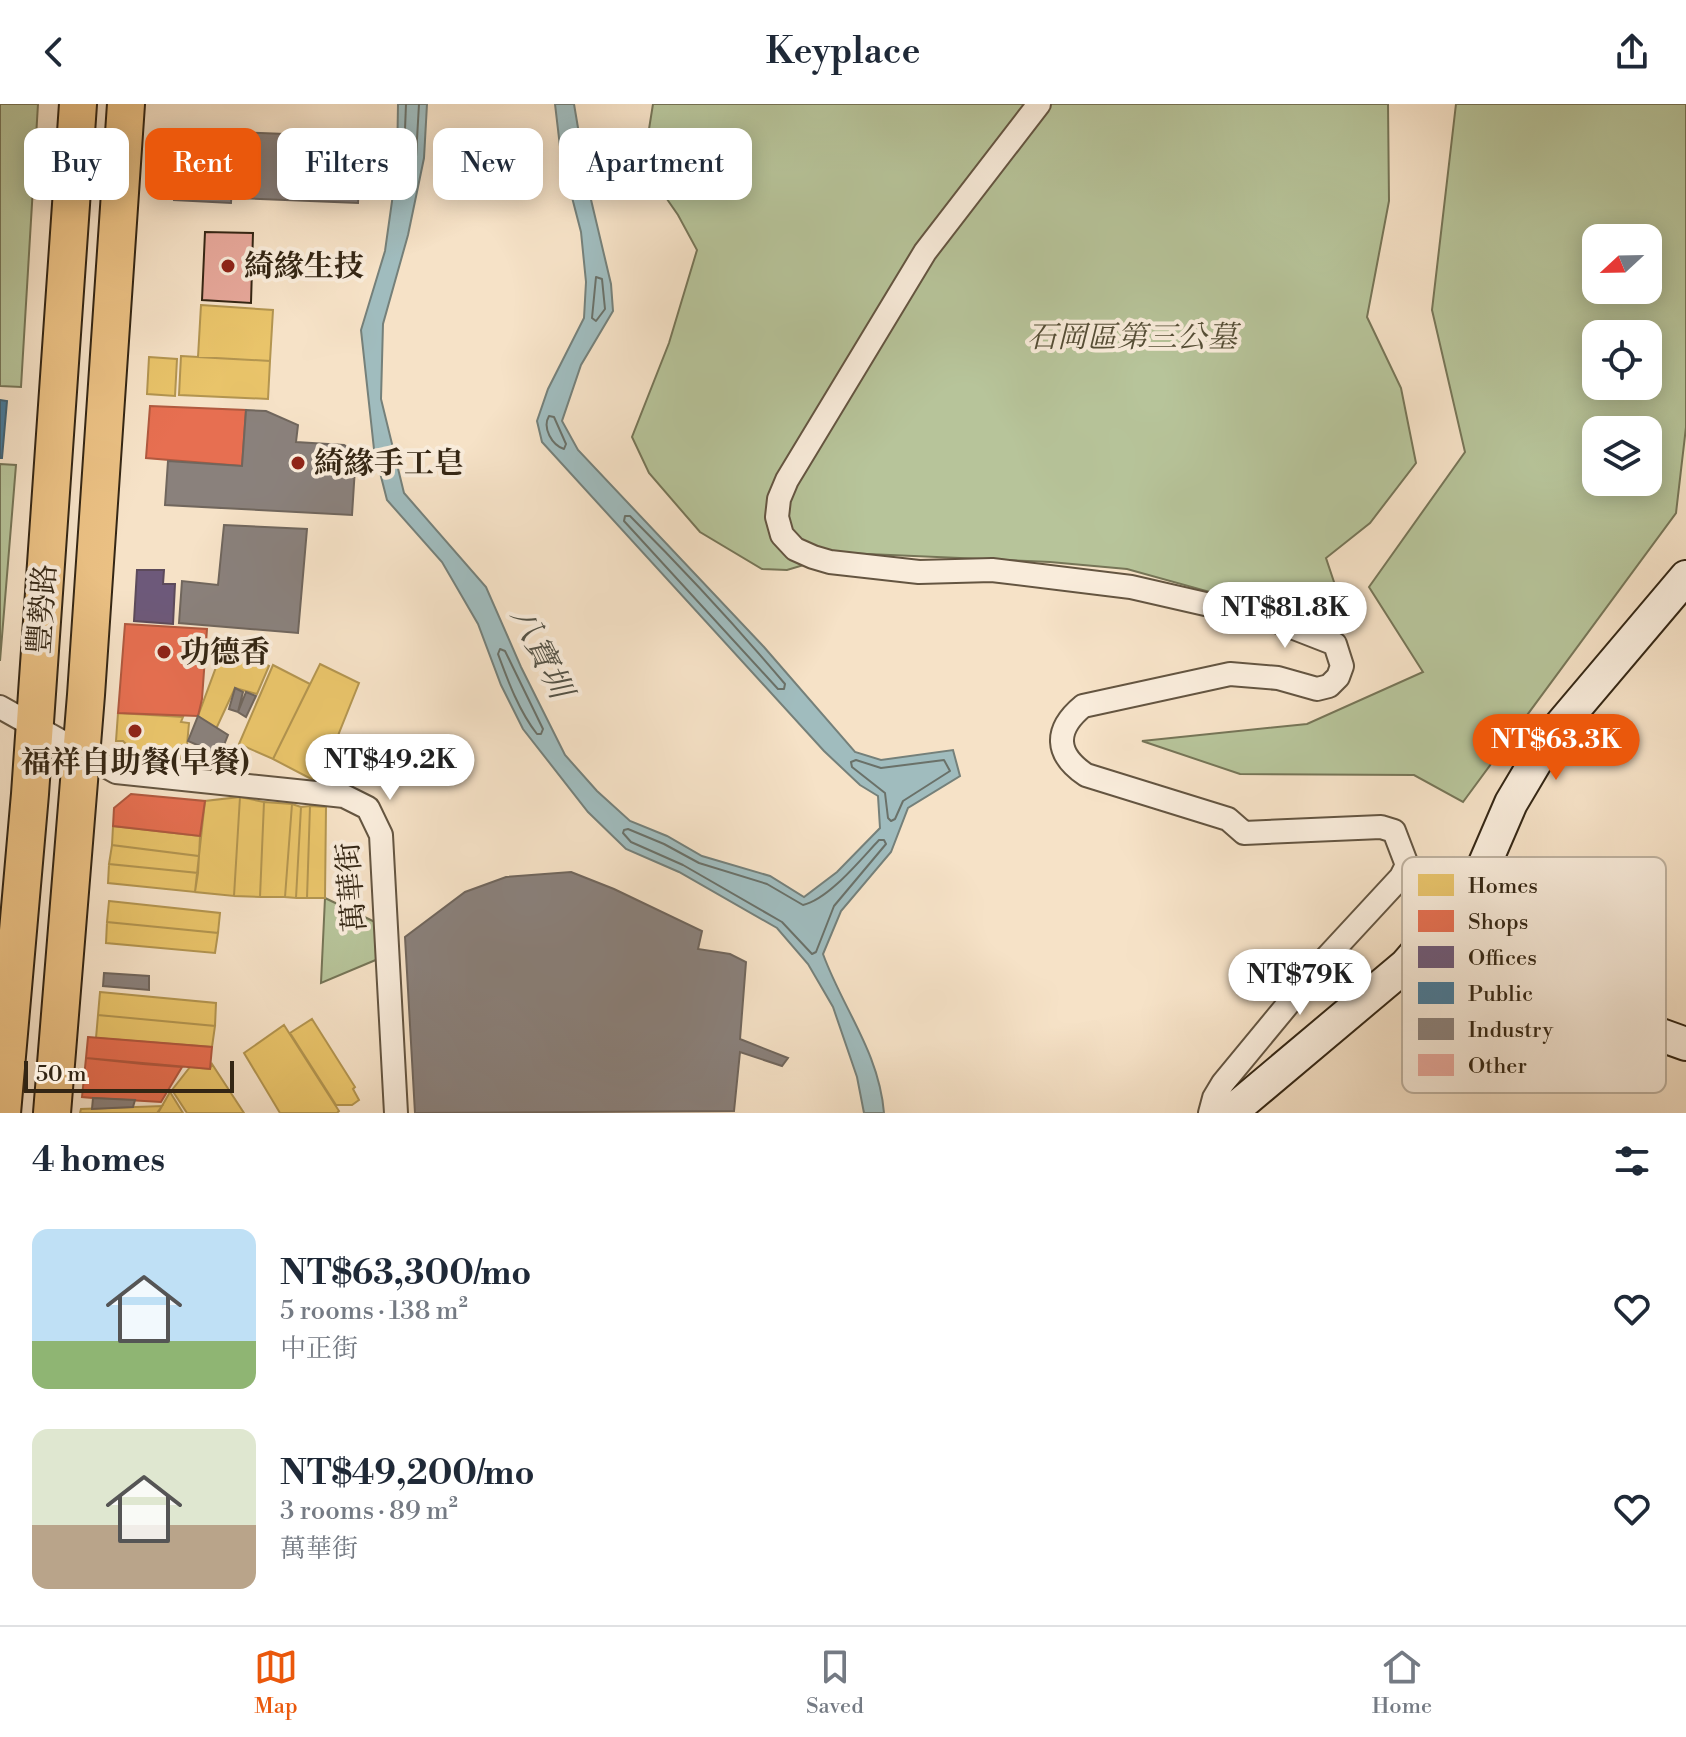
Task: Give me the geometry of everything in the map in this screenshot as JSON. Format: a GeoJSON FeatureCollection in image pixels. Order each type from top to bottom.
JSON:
{"type":"FeatureCollection","features":[{"type":"Feature","properties":{"kind":"main road","name":"豐勢路"},"geometry":{"type":"LineString","coordinates":[[2,1113],[34,726],[78,104]]}},
{"type":"Feature","properties":{"kind":"main road","name":"豐勢路"},"geometry":{"type":"LineString","coordinates":[[52,1113],[82,753],[126,104]]}},
{"type":"Feature","properties":{"kind":"street"},"geometry":{"type":"LineString","coordinates":[[1039,104],[925,252],[787,480],[779,499],[777,517],[782,535],[795,549],[830,562],[919,572],[992,570],[1131,587],[1271,619],[1335,644],[1342,666],[1338,677],[1329,686],[1317,689],[1278,678],[1230,674],[1083,706],[1070,716],[1062,729],[1062,744],[1066,756],[1086,775],[1228,819],[1244,833],[1381,827],[1394,831],[1404,857]]}},
{"type":"Feature","properties":{"kind":"street"},"geometry":{"type":"LineString","coordinates":[[1488,857],[1511,803],[1549,739],[1686,577]]}},
{"type":"Feature","properties":{"kind":"street","name":"萬華街"},"geometry":{"type":"LineString","coordinates":[[0,707],[116,772],[344,796],[368,808],[381,835],[396,1113]]}},
{"type":"Feature","properties":{"kind":"street"},"geometry":{"type":"LineString","coordinates":[[1210,1113],[1223,1083],[1327,957],[1402,875]]}},
{"type":"Feature","properties":{"kind":"street"},"geometry":{"type":"LineString","coordinates":[[1230,1113],[1402,968]]}},
{"type":"Feature","properties":{"kind":"street"},"geometry":{"type":"LineString","coordinates":[[1666,1037],[1686,1044]]}},
{"type":"Feature","properties":{"kind":"green space"},"geometry":{"type":"Polygon","coordinates":[[[0,104],[38,104],[37,128],[24,128],[24,200],[32,200],[21,387],[0,386],[0,104]]]}},
{"type":"Feature","properties":{"kind":"green space","name":"石岡區第三公墓"},"geometry":{"type":"Polygon","coordinates":[[[653,104],[1388,104],[1389,201],[1367,317],[1401,388],[1416,463],[1370,523],[1326,558],[1334,582],[1312,610],[1282,612],[1127,569],[1050,562],[844,553],[787,570],[762,569],[700,532],[649,473],[632,437],[669,343],[697,250],[668,200],[752,200],[752,128],[649,128],[653,104]]]}},
{"type":"Feature","properties":{"kind":"green space"},"geometry":{"type":"Polygon","coordinates":[[[1456,104],[1686,104],[1686,427],[1676,513],[1463,802],[1414,775],[1240,774],[1142,741],[1307,724],[1423,672],[1369,587],[1465,452],[1432,310],[1456,104]]]}},
{"type":"Feature","properties":{"kind":"green space"},"geometry":{"type":"Polygon","coordinates":[[[0,464],[16,465],[0,661],[0,464]]]}},
{"type":"Feature","properties":{"kind":"green space"},"geometry":{"type":"Polygon","coordinates":[[[325,898],[377,923],[378,959],[321,983],[325,898]]]}},
{"type":"Feature","properties":{"kind":"water","name":"八寶圳"},"geometry":{"type":"Polygon","coordinates":[[[398,104],[427,104],[424,158],[417,192],[417,128],[398,128],[398,104]]]}},
{"type":"Feature","properties":{"kind":"water","name":"八寶圳"},"geometry":{"type":"Polygon","coordinates":[[[555,104],[574,104],[578,128],[559,128],[559,138],[555,104]]]}},
{"type":"Feature","properties":{"kind":"water","name":"八寶圳"},"geometry":{"type":"Polygon","coordinates":[[[392,200],[415,200],[383,324],[381,399],[404,493],[486,587],[565,755],[597,791],[630,821],[667,836],[702,856],[770,876],[804,897],[837,872],[880,828],[878,796],[860,785],[824,751],[542,442],[537,421],[548,389],[584,318],[586,282],[581,232],[573,200],[591,200],[611,284],[613,311],[581,365],[562,421],[578,450],[764,647],[855,752],[881,760],[953,750],[960,776],[908,808],[891,852],[841,911],[823,954],[868,1050],[881,1091],[884,1113],[864,1113],[857,1077],[833,1007],[808,964],[777,928],[679,872],[626,849],[588,812],[523,729],[501,685],[478,624],[442,562],[387,500],[374,449],[361,330],[385,251],[392,200]]]}},
{"type":"Feature","properties":{"kind":"building: Homes"},"geometry":{"type":"Polygon","coordinates":[[[201,305],[273,310],[270,361],[198,357],[201,305]]]}},
{"type":"Feature","properties":{"kind":"building: Homes"},"geometry":{"type":"Polygon","coordinates":[[[181,356],[270,361],[268,399],[179,395],[181,356]]]}},
{"type":"Feature","properties":{"kind":"building: Homes"},"geometry":{"type":"Polygon","coordinates":[[[149,357],[177,359],[175,396],[147,394],[149,357]]]}},
{"type":"Feature","properties":{"kind":"building: Homes"},"geometry":{"type":"Polygon","coordinates":[[[225,643],[269,666],[257,694],[235,688],[216,729],[198,716],[225,643]]]}},
{"type":"Feature","properties":{"kind":"building: Homes"},"geometry":{"type":"Polygon","coordinates":[[[320,664],[359,683],[319,783],[273,759],[320,664]]]}},
{"type":"Feature","properties":{"kind":"building: Homes"},"geometry":{"type":"Polygon","coordinates":[[[273,665],[310,684],[273,759],[239,744],[273,665]]]}},
{"type":"Feature","properties":{"kind":"building: Homes"},"geometry":{"type":"Polygon","coordinates":[[[118,713],[183,717],[181,722],[189,723],[187,745],[180,745],[180,759],[137,755],[123,741],[116,741],[118,713]]]}},
{"type":"Feature","properties":{"kind":"building: Homes"},"geometry":{"type":"Polygon","coordinates":[[[240,797],[234,896],[195,892],[205,801],[240,797]]]}},
{"type":"Feature","properties":{"kind":"building: Homes"},"geometry":{"type":"Polygon","coordinates":[[[240,797],[264,802],[260,897],[234,896],[240,797]]]}},
{"type":"Feature","properties":{"kind":"building: Homes"},"geometry":{"type":"Polygon","coordinates":[[[264,802],[292,804],[285,897],[260,897],[264,802]]]}},
{"type":"Feature","properties":{"kind":"building: Homes"},"geometry":{"type":"Polygon","coordinates":[[[292,804],[301,807],[296,898],[285,897],[292,804]]]}},
{"type":"Feature","properties":{"kind":"building: Homes"},"geometry":{"type":"Polygon","coordinates":[[[310,806],[307,898],[296,898],[301,807],[310,806]]]}},
{"type":"Feature","properties":{"kind":"building: Homes"},"geometry":{"type":"Polygon","coordinates":[[[310,806],[326,807],[325,898],[307,898],[310,806]]]}},
{"type":"Feature","properties":{"kind":"building: Homes"},"geometry":{"type":"Polygon","coordinates":[[[113,826],[200,836],[199,856],[112,845],[113,826]]]}},
{"type":"Feature","properties":{"kind":"building: Homes"},"geometry":{"type":"Polygon","coordinates":[[[112,845],[199,856],[198,873],[109,864],[112,845]]]}},
{"type":"Feature","properties":{"kind":"building: Homes"},"geometry":{"type":"Polygon","coordinates":[[[109,864],[198,873],[195,892],[108,883],[109,864]]]}},
{"type":"Feature","properties":{"kind":"building: Homes"},"geometry":{"type":"Polygon","coordinates":[[[109,901],[220,913],[218,933],[107,922],[109,901]]]}},
{"type":"Feature","properties":{"kind":"building: Homes"},"geometry":{"type":"Polygon","coordinates":[[[107,922],[218,933],[215,953],[106,943],[107,922]]]}},
{"type":"Feature","properties":{"kind":"building: Homes"},"geometry":{"type":"Polygon","coordinates":[[[100,992],[216,1003],[215,1026],[98,1015],[100,992]]]}},
{"type":"Feature","properties":{"kind":"building: Homes"},"geometry":{"type":"Polygon","coordinates":[[[98,1015],[215,1026],[212,1047],[96,1038],[98,1015]]]}},
{"type":"Feature","properties":{"kind":"building: Homes"},"geometry":{"type":"Polygon","coordinates":[[[312,1019],[355,1087],[353,1089],[359,1100],[352,1105],[336,1105],[290,1033],[312,1019]]]}},
{"type":"Feature","properties":{"kind":"building: Homes"},"geometry":{"type":"Polygon","coordinates":[[[284,1025],[339,1111],[337,1113],[280,1113],[244,1053],[284,1025]]]}},
{"type":"Feature","properties":{"kind":"building: Homes"},"geometry":{"type":"Polygon","coordinates":[[[212,1064],[244,1113],[187,1113],[172,1090],[190,1067],[210,1069],[212,1064]]]}},
{"type":"Feature","properties":{"kind":"building: Homes"},"geometry":{"type":"Polygon","coordinates":[[[170,1092],[183,1113],[158,1113],[170,1092]]]}},
{"type":"Feature","properties":{"kind":"building: Homes"},"geometry":{"type":"Polygon","coordinates":[[[162,1106],[157,1113],[80,1113],[81,1109],[162,1106]]]}},
{"type":"Feature","properties":{"kind":"building: Shops","name":"綺緣手工皂"},"geometry":{"type":"Polygon","coordinates":[[[150,406],[246,410],[242,466],[146,458],[150,406]]]}},
{"type":"Feature","properties":{"kind":"building: Shops","name":"功德香"},"geometry":{"type":"Polygon","coordinates":[[[125,624],[207,629],[198,716],[118,713],[125,624]]]}},
{"type":"Feature","properties":{"kind":"building: Shops"},"geometry":{"type":"Polygon","coordinates":[[[131,794],[205,801],[200,836],[113,826],[114,808],[131,794]]]}},
{"type":"Feature","properties":{"kind":"building: Shops"},"geometry":{"type":"Polygon","coordinates":[[[88,1037],[212,1047],[210,1069],[86,1058],[88,1037]]]}},
{"type":"Feature","properties":{"kind":"building: Shops"},"geometry":{"type":"Polygon","coordinates":[[[86,1058],[182,1067],[161,1102],[82,1097],[86,1058]]]}},
{"type":"Feature","properties":{"kind":"building: Offices"},"geometry":{"type":"Polygon","coordinates":[[[137,570],[164,570],[163,584],[175,584],[173,624],[134,621],[137,570]]]}},
{"type":"Feature","properties":{"kind":"building: Public"},"geometry":{"type":"Polygon","coordinates":[[[0,400],[7,401],[2,458],[0,458],[0,400]]]}},
{"type":"Feature","properties":{"kind":"building: Industry"},"geometry":{"type":"Polygon","coordinates":[[[261,133],[277,134],[277,200],[261,199],[261,133]]]}},
{"type":"Feature","properties":{"kind":"building: Industry"},"geometry":{"type":"Polygon","coordinates":[[[174,200],[231,200],[231,203],[174,200]]]}},
{"type":"Feature","properties":{"kind":"building: Industry"},"geometry":{"type":"Polygon","coordinates":[[[285,200],[358,200],[358,203],[285,200]]]}},
{"type":"Feature","properties":{"kind":"building: Industry","name":"綺緣手工皂"},"geometry":{"type":"Polygon","coordinates":[[[246,410],[266,411],[298,425],[296,442],[344,445],[356,452],[352,515],[165,505],[168,461],[242,466],[246,410]]]}},
{"type":"Feature","properties":{"kind":"building: Industry","name":"綺緣手工皂"},"geometry":{"type":"Polygon","coordinates":[[[224,525],[307,529],[298,633],[179,623],[182,581],[218,585],[224,525]]]}},
{"type":"Feature","properties":{"kind":"building: Industry"},"geometry":{"type":"Polygon","coordinates":[[[235,688],[243,692],[238,712],[229,709],[235,688]]]}},
{"type":"Feature","properties":{"kind":"building: Industry"},"geometry":{"type":"Polygon","coordinates":[[[246,692],[256,696],[246,717],[238,712],[246,692]]]}},
{"type":"Feature","properties":{"kind":"building: Industry"},"geometry":{"type":"Polygon","coordinates":[[[198,716],[228,735],[220,755],[188,741],[198,716]]]}},
{"type":"Feature","properties":{"kind":"building: Industry"},"geometry":{"type":"Polygon","coordinates":[[[571,872],[702,931],[698,949],[730,954],[746,962],[740,1039],[788,1058],[782,1066],[740,1052],[734,1111],[415,1113],[405,937],[465,892],[506,877],[571,872]]]}},
{"type":"Feature","properties":{"kind":"building: Industry"},"geometry":{"type":"Polygon","coordinates":[[[104,973],[149,976],[149,990],[103,986],[104,973]]]}},
{"type":"Feature","properties":{"kind":"building: Industry"},"geometry":{"type":"Polygon","coordinates":[[[93,1098],[135,1100],[133,1107],[92,1109],[93,1098]]]}},
{"type":"Feature","properties":{"kind":"building: Other","name":"綺緣生技"},"geometry":{"type":"Polygon","coordinates":[[[205,232],[253,233],[251,303],[202,300],[205,232]]]}},
{"type":"Feature","properties":{"kind":"place","name":"綺緣生技"},"geometry":{"type":"Point","coordinates":[228,266]}},
{"type":"Feature","properties":{"kind":"place","name":"綺緣手工皂"},"geometry":{"type":"Point","coordinates":[298,463]}},
{"type":"Feature","properties":{"kind":"place","name":"功德香"},"geometry":{"type":"Point","coordinates":[164,652]}},
{"type":"Feature","properties":{"kind":"place","name":"福祥自助餐(早餐)"},"geometry":{"type":"Point","coordinates":[135,731]}}]}
